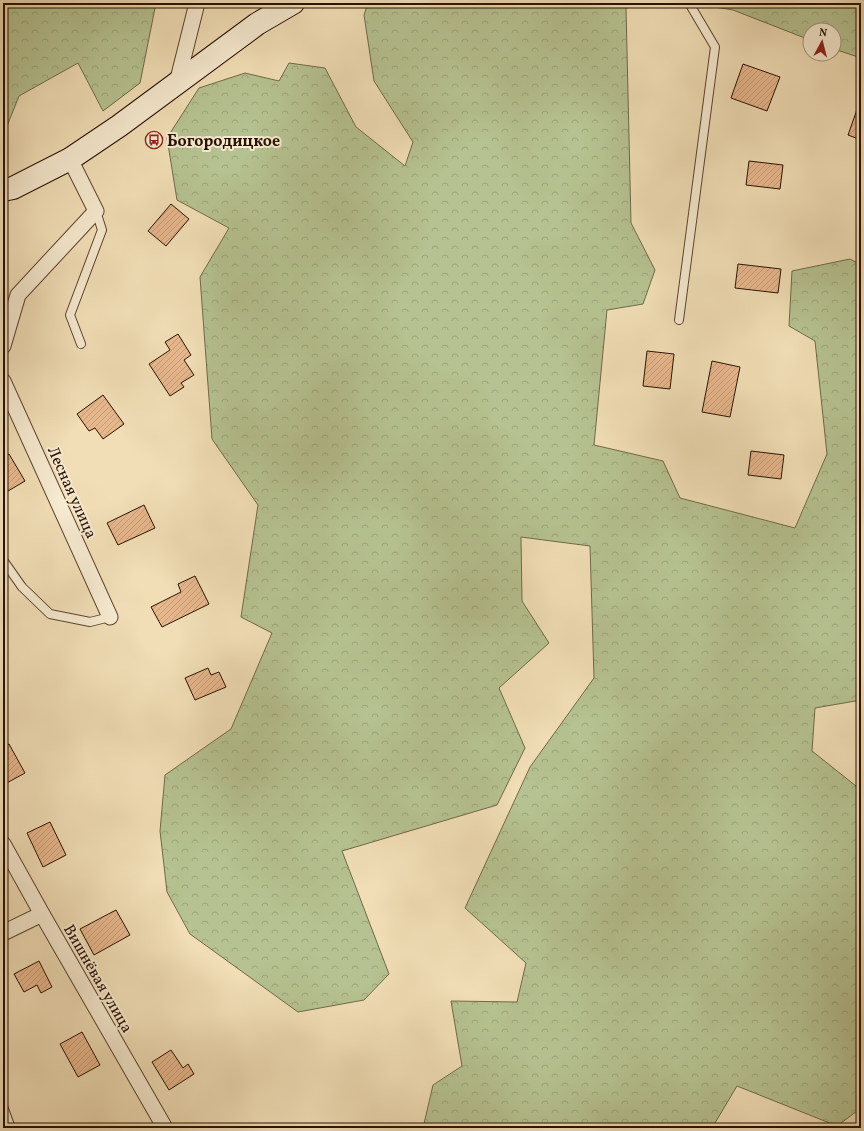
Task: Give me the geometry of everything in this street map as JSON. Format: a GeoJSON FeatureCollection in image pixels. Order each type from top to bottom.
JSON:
{"type":"FeatureCollection","features":[{"type":"Feature","properties":{"kind":"street"},"geometry":{"type":"LineString","coordinates":[[177,82],[197,3]]}},
{"type":"Feature","properties":{"kind":"street"},"geometry":{"type":"LineString","coordinates":[[3,190],[13,188],[70,159],[119,126],[257,24],[293,3]]}},
{"type":"Feature","properties":{"kind":"street"},"geometry":{"type":"LineString","coordinates":[[3,346],[18,295],[96,211],[70,159]]}},
{"type":"Feature","properties":{"kind":"street","name":"Лесная улица"},"geometry":{"type":"LineString","coordinates":[[3,381],[110,617]]}},
{"type":"Feature","properties":{"kind":"street","name":"Вишнёвая улица"},"geometry":{"type":"LineString","coordinates":[[3,844],[165,1128]]}},
{"type":"Feature","properties":{"kind":"street"},"geometry":{"type":"LineString","coordinates":[[3,933],[42,914]]}},
{"type":"Feature","properties":{"kind":"lane"},"geometry":{"type":"LineString","coordinates":[[679,320],[715,47],[689,3]]}},
{"type":"Feature","properties":{"kind":"lane"},"geometry":{"type":"LineString","coordinates":[[81,344],[70,315],[102,230],[96,211]]}},
{"type":"Feature","properties":{"kind":"lane"},"geometry":{"type":"LineString","coordinates":[[3,560],[22,587],[50,614],[90,622],[110,617]]}},
{"type":"Feature","properties":{"kind":"lane"},"geometry":{"type":"LineString","coordinates":[[3,1106],[11,1128]]}},
{"type":"Feature","properties":{"kind":"green space"},"geometry":{"type":"Polygon","coordinates":[[[3,3],[156,3],[140,83],[103,111],[78,63],[19,96],[3,136],[3,3]]]}},
{"type":"Feature","properties":{"kind":"green space"},"geometry":{"type":"Polygon","coordinates":[[[368,3],[653,3],[626,8],[631,223],[655,270],[643,304],[607,310],[594,445],[663,461],[680,498],[795,528],[827,454],[815,341],[789,326],[792,271],[850,259],[861,265],[861,700],[815,708],[812,751],[861,790],[861,1108],[837,1126],[737,1086],[712,1128],[423,1128],[433,1085],[462,1066],[451,1001],[517,1002],[526,963],[465,908],[530,767],[594,678],[590,546],[521,537],[522,601],[549,643],[499,688],[525,748],[497,805],[342,851],[389,974],[364,1000],[298,1012],[190,934],[167,892],[160,831],[165,775],[231,729],[272,633],[241,617],[258,505],[212,439],[200,277],[229,228],[177,200],[167,138],[199,88],[245,73],[279,81],[289,63],[325,68],[356,127],[405,166],[413,142],[374,81],[364,15],[368,3]]]}},
{"type":"Feature","properties":{"kind":"green space"},"geometry":{"type":"Polygon","coordinates":[[[691,3],[861,3],[861,58],[842,52],[842,22],[802,22],[802,37],[733,10],[691,3]]]}},
{"type":"Feature","properties":{"kind":"building"},"geometry":{"type":"Polygon","coordinates":[[[743,64],[780,77],[767,111],[731,98],[743,64]]]}},
{"type":"Feature","properties":{"kind":"building"},"geometry":{"type":"Polygon","coordinates":[[[859,104],[861,104],[861,140],[848,135],[859,104]]]}},
{"type":"Feature","properties":{"kind":"building"},"geometry":{"type":"Polygon","coordinates":[[[749,161],[783,165],[780,189],[746,185],[749,161]]]}},
{"type":"Feature","properties":{"kind":"building"},"geometry":{"type":"Polygon","coordinates":[[[171,204],[189,219],[166,246],[148,231],[171,204]]]}},
{"type":"Feature","properties":{"kind":"building"},"geometry":{"type":"Polygon","coordinates":[[[738,264],[781,269],[778,293],[735,288],[738,264]]]}},
{"type":"Feature","properties":{"kind":"building"},"geometry":{"type":"Polygon","coordinates":[[[178,334],[191,355],[184,360],[194,375],[181,383],[184,387],[170,396],[149,364],[170,350],[165,342],[178,334]]]}},
{"type":"Feature","properties":{"kind":"building"},"geometry":{"type":"Polygon","coordinates":[[[647,351],[674,354],[670,389],[643,386],[647,351]]]}},
{"type":"Feature","properties":{"kind":"building"},"geometry":{"type":"Polygon","coordinates":[[[712,361],[740,367],[730,417],[702,412],[712,361]]]}},
{"type":"Feature","properties":{"kind":"building"},"geometry":{"type":"Polygon","coordinates":[[[103,395],[124,424],[103,439],[95,428],[89,431],[77,414],[103,395]]]}},
{"type":"Feature","properties":{"kind":"building"},"geometry":{"type":"Polygon","coordinates":[[[751,451],[784,455],[781,479],[748,475],[751,451]]]}},
{"type":"Feature","properties":{"kind":"building"},"geometry":{"type":"Polygon","coordinates":[[[9,454],[25,481],[3,494],[3,458],[9,454]]]}},
{"type":"Feature","properties":{"kind":"building"},"geometry":{"type":"Polygon","coordinates":[[[144,505],[155,528],[118,545],[107,523],[144,505]]]}},
{"type":"Feature","properties":{"kind":"building"},"geometry":{"type":"Polygon","coordinates":[[[195,576],[209,604],[162,627],[151,607],[181,592],[178,584],[195,576]]]}},
{"type":"Feature","properties":{"kind":"building"},"geometry":{"type":"Polygon","coordinates":[[[208,668],[211,675],[219,672],[226,687],[195,700],[185,678],[208,668]]]}},
{"type":"Feature","properties":{"kind":"building"},"geometry":{"type":"Polygon","coordinates":[[[9,744],[25,773],[3,785],[3,747],[9,744]]]}},
{"type":"Feature","properties":{"kind":"building"},"geometry":{"type":"Polygon","coordinates":[[[50,822],[66,855],[43,867],[27,833],[50,822]]]}},
{"type":"Feature","properties":{"kind":"building"},"geometry":{"type":"Polygon","coordinates":[[[116,910],[130,935],[94,955],[80,929],[116,910]]]}},
{"type":"Feature","properties":{"kind":"building"},"geometry":{"type":"Polygon","coordinates":[[[39,961],[52,987],[41,993],[37,985],[24,992],[14,974],[39,961]]]}},
{"type":"Feature","properties":{"kind":"building"},"geometry":{"type":"Polygon","coordinates":[[[82,1032],[100,1065],[78,1077],[60,1044],[82,1032]]]}},
{"type":"Feature","properties":{"kind":"building"},"geometry":{"type":"Polygon","coordinates":[[[171,1050],[183,1068],[188,1064],[194,1074],[169,1090],[152,1062],[171,1050]]]}},
{"type":"Feature","properties":{"kind":"place","name":"Богородицкое"},"geometry":{"type":"Point","coordinates":[154,140]}}]}
